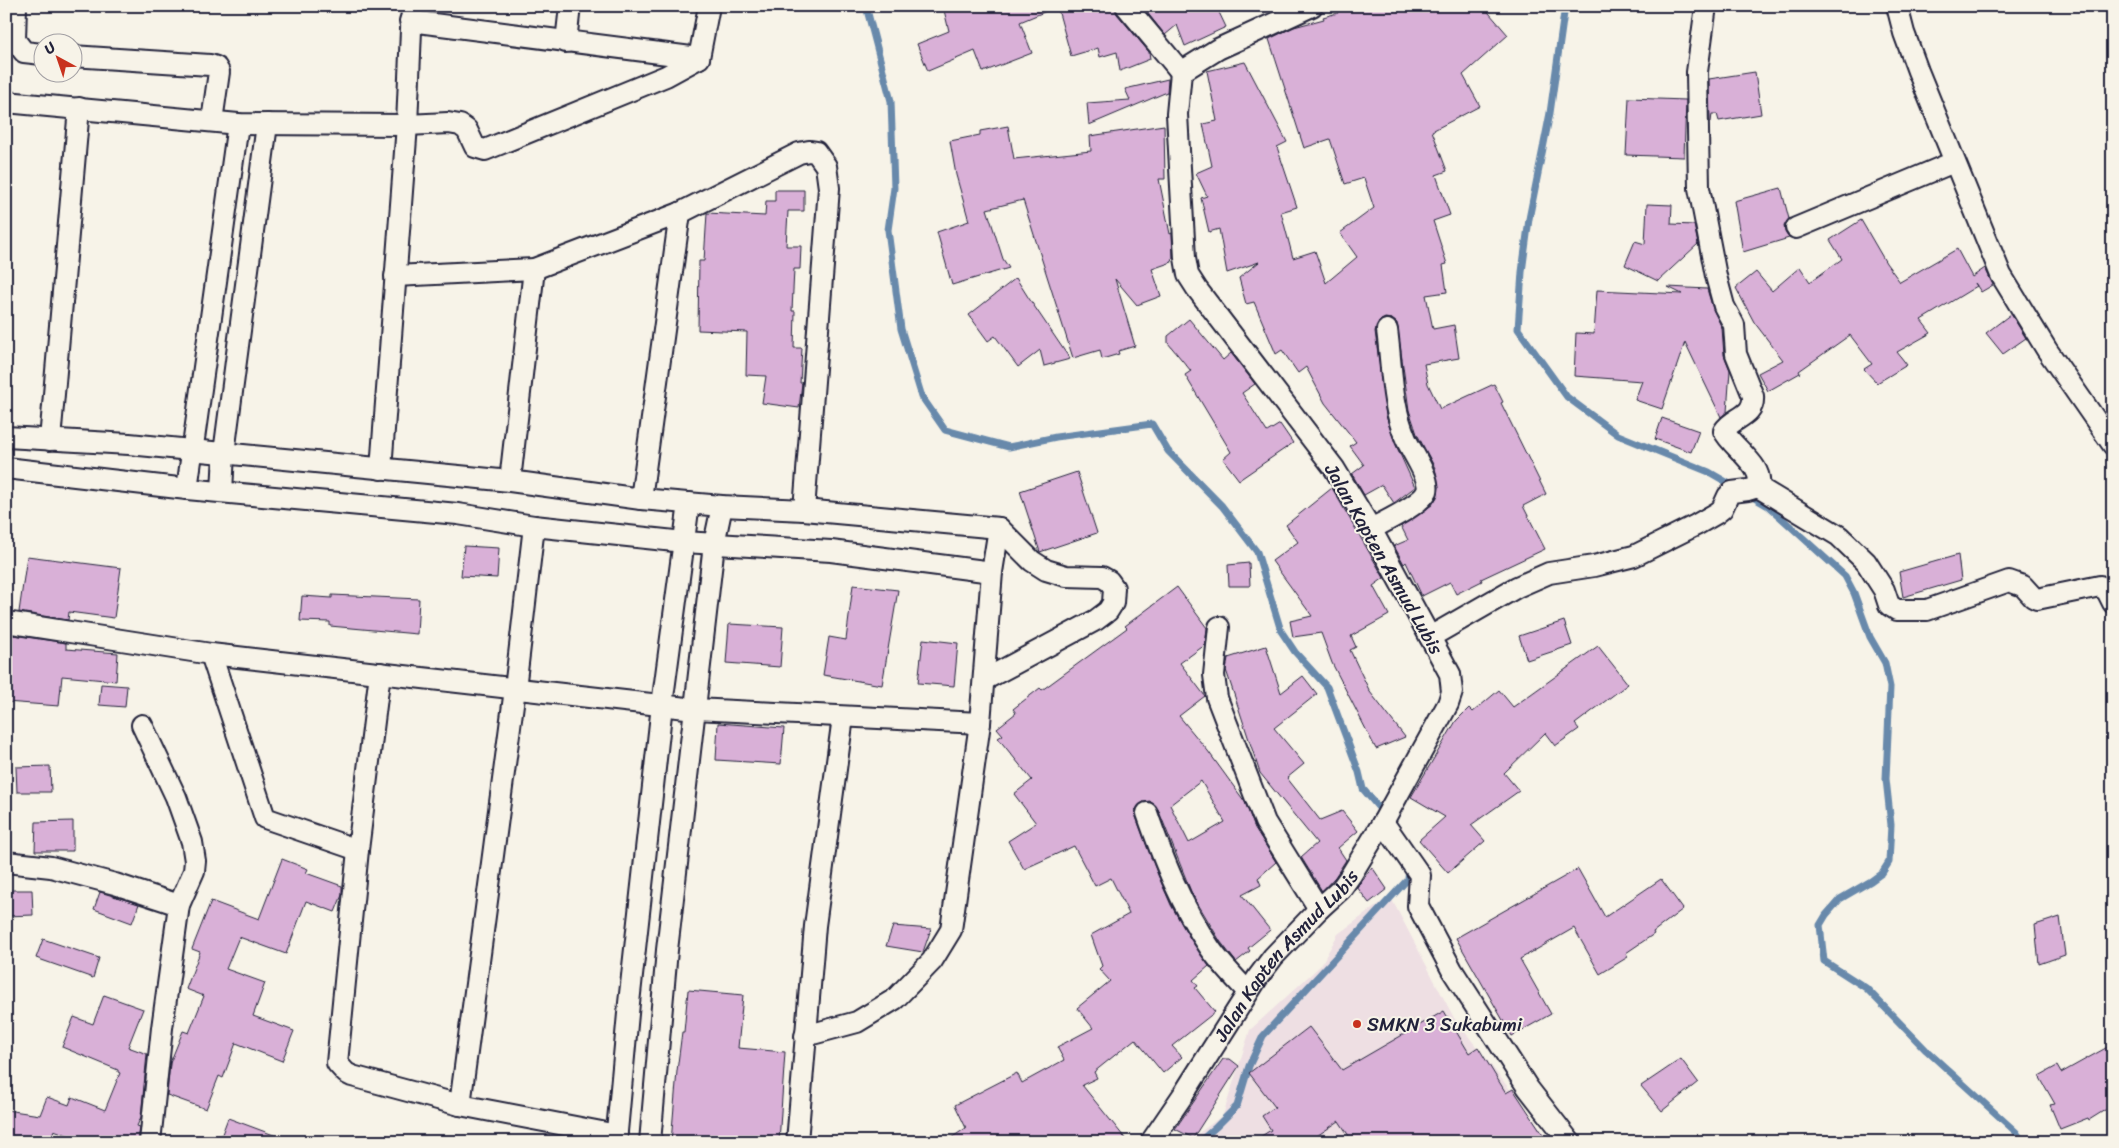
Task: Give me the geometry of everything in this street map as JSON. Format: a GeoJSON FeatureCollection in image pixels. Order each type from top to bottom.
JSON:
{"type":"FeatureCollection","features":[{"type":"Feature","properties":{"kind":"street"},"geometry":{"type":"LineString","coordinates":[[16,6],[15,40],[24,52],[32,53]]}},
{"type":"Feature","properties":{"kind":"street"},"geometry":{"type":"LineString","coordinates":[[566,42],[570,6]]}},
{"type":"Feature","properties":{"kind":"street"},"geometry":{"type":"LineString","coordinates":[[699,58],[709,6]]}},
{"type":"Feature","properties":{"kind":"street"},"geometry":{"type":"LineString","coordinates":[[1126,6],[1181,72],[1218,49],[1312,6]]}},
{"type":"Feature","properties":{"kind":"street"},"geometry":{"type":"LineString","coordinates":[[1706,6],[1697,72],[1699,188],[1716,276],[1724,306],[1734,325],[1736,354],[1753,402],[1746,414],[1728,425],[1724,431],[1726,437],[1749,460],[1758,474],[1760,481],[1758,487]]}},
{"type":"Feature","properties":{"kind":"street"},"geometry":{"type":"LineString","coordinates":[[1897,6],[1904,33],[1954,162],[2001,275],[2047,350],[2113,445]]}},
{"type":"Feature","properties":{"kind":"street"},"geometry":{"type":"LineString","coordinates":[[381,469],[407,125],[411,14],[566,42],[699,58]]}},
{"type":"Feature","properties":{"kind":"street"},"geometry":{"type":"LineString","coordinates":[[82,57],[210,65],[216,67],[219,72],[212,121]]}},
{"type":"Feature","properties":{"kind":"street"},"geometry":{"type":"LineString","coordinates":[[6,102],[238,124],[407,125],[448,123],[460,125],[467,130],[475,147],[481,150],[491,149],[666,76],[699,58]]}},
{"type":"Feature","properties":{"kind":"street","name":"Jalan Kapten Asmud Lubis"},"geometry":{"type":"LineString","coordinates":[[1151,1142],[1248,992],[1273,957],[1341,889],[1383,822],[1448,704],[1452,692],[1450,674],[1371,529],[1334,468],[1188,275],[1185,258],[1177,114],[1181,72]]}},
{"type":"Feature","properties":{"kind":"street"},"geometry":{"type":"LineString","coordinates":[[50,440],[79,108]]}},
{"type":"Feature","properties":{"kind":"street"},"geometry":{"type":"LineString","coordinates":[[187,489],[238,124]]}},
{"type":"Feature","properties":{"kind":"street"},"geometry":{"type":"LineString","coordinates":[[222,492],[224,453],[267,124]]}},
{"type":"Feature","properties":{"kind":"street"},"geometry":{"type":"LineString","coordinates":[[395,276],[534,269],[680,213],[799,153],[809,150],[816,152],[826,166],[828,188],[804,510]]}},
{"type":"Feature","properties":{"kind":"street"},"geometry":{"type":"LineString","coordinates":[[1796,228],[1954,162]]}},
{"type":"Feature","properties":{"kind":"street"},"geometry":{"type":"LineString","coordinates":[[641,499],[680,213]]}},
{"type":"Feature","properties":{"kind":"street"},"geometry":{"type":"LineString","coordinates":[[510,481],[534,269]]}},
{"type":"Feature","properties":{"kind":"street"},"geometry":{"type":"LineString","coordinates":[[1371,529],[1420,499],[1428,488],[1427,480],[1411,450],[1398,416],[1390,366],[1387,330]]}},
{"type":"Feature","properties":{"kind":"street"},"geometry":{"type":"LineString","coordinates":[[6,436],[129,444],[510,481],[689,504],[804,510],[999,528],[1032,561],[1046,570],[1066,576],[1102,577],[1109,581],[1114,588],[1114,596],[1113,603],[1108,611],[1096,620],[984,680]]}},
{"type":"Feature","properties":{"kind":"street"},"geometry":{"type":"LineString","coordinates":[[6,468],[187,489],[458,514],[534,526],[684,542],[830,551],[992,572]]}},
{"type":"Feature","properties":{"kind":"street"},"geometry":{"type":"LineString","coordinates":[[1430,637],[1517,587],[1549,573],[1594,566],[1634,556],[1717,513],[1722,509],[1732,492],[1758,487],[1839,536],[1866,562],[1884,590],[1889,605],[1898,610],[1927,610],[2009,581],[2023,586],[2032,597],[2037,599],[2100,586],[2107,592],[2113,603]]}},
{"type":"Feature","properties":{"kind":"street"},"geometry":{"type":"LineString","coordinates":[[380,673],[358,850],[337,1063],[340,1068],[352,1076],[460,1104],[616,1138],[662,705],[689,504]]}},
{"type":"Feature","properties":{"kind":"street"},"geometry":{"type":"LineString","coordinates":[[650,1142],[667,950],[714,544],[722,506]]}},
{"type":"Feature","properties":{"kind":"street"},"geometry":{"type":"LineString","coordinates":[[460,1104],[515,688],[534,526]]}},
{"type":"Feature","properties":{"kind":"street"},"geometry":{"type":"LineString","coordinates":[[805,1036],[857,1022],[895,999],[932,961],[952,930],[980,723],[992,572],[999,528]]}},
{"type":"Feature","properties":{"kind":"street"},"geometry":{"type":"LineString","coordinates":[[6,622],[211,654],[695,709],[980,723]]}},
{"type":"Feature","properties":{"kind":"street"},"geometry":{"type":"LineString","coordinates":[[1219,627],[1214,675],[1218,698],[1265,822],[1319,909]]}},
{"type":"Feature","properties":{"kind":"street"},"geometry":{"type":"LineString","coordinates":[[211,654],[265,818],[358,850]]}},
{"type":"Feature","properties":{"kind":"street"},"geometry":{"type":"LineString","coordinates":[[797,1142],[815,926],[843,717]]}},
{"type":"Feature","properties":{"kind":"street"},"geometry":{"type":"LineString","coordinates":[[142,726],[176,797],[192,842],[194,871],[179,904],[162,1028],[150,1142]]}},
{"type":"Feature","properties":{"kind":"street"},"geometry":{"type":"LineString","coordinates":[[1147,813],[1167,871],[1189,914],[1212,950],[1248,992]]}},
{"type":"Feature","properties":{"kind":"street"},"geometry":{"type":"LineString","coordinates":[[1383,822],[1420,875],[1418,906],[1452,970],[1528,1088],[1570,1142]]}},
{"type":"Feature","properties":{"kind":"street"},"geometry":{"type":"LineString","coordinates":[[646,846],[679,849]]}},
{"type":"Feature","properties":{"kind":"street"},"geometry":{"type":"LineString","coordinates":[[6,862],[51,867],[179,904]]}},
{"type":"Feature","properties":{"kind":"shaded area","name":"SMKN 3 Sukabumi"},"geometry":{"type":"Polygon","coordinates":[[[1390,896],[1454,1018],[1551,1142],[1187,1142],[1223,1115],[1250,1030],[1321,965],[1338,934],[1390,896]]]}},
{"type":"Feature","properties":{"kind":"building"},"geometry":{"type":"Polygon","coordinates":[[[943,6],[1056,7],[1020,22],[1032,53],[983,72],[975,51],[928,71],[917,44],[949,31],[943,6]]]}},
{"type":"Feature","properties":{"kind":"building"},"geometry":{"type":"Polygon","coordinates":[[[1057,6],[1114,6],[1117,14],[1149,52],[1150,59],[1120,71],[1117,52],[1100,57],[1098,48],[1071,56],[1057,6]]]}},
{"type":"Feature","properties":{"kind":"building"},"geometry":{"type":"Polygon","coordinates":[[[1142,6],[1216,6],[1226,27],[1185,46],[1177,25],[1165,35],[1142,6]]]}},
{"type":"Feature","properties":{"kind":"building"},"geometry":{"type":"Polygon","coordinates":[[[1347,6],[1483,6],[1508,35],[1463,75],[1480,106],[1432,131],[1447,171],[1436,175],[1450,215],[1433,221],[1447,264],[1443,265],[1447,292],[1426,295],[1433,329],[1454,325],[1459,358],[1424,364],[1428,384],[1440,409],[1494,384],[1503,402],[1501,403],[1546,494],[1523,506],[1545,549],[1481,579],[1482,581],[1456,594],[1450,582],[1422,596],[1406,562],[1404,564],[1394,546],[1408,540],[1401,526],[1432,505],[1437,497],[1439,487],[1435,468],[1417,434],[1409,410],[1397,323],[1392,319],[1385,318],[1380,321],[1375,331],[1386,416],[1395,443],[1415,487],[1394,503],[1382,485],[1364,495],[1352,474],[1364,465],[1350,446],[1356,442],[1325,403],[1306,367],[1298,373],[1282,350],[1276,354],[1254,302],[1246,304],[1239,278],[1259,262],[1227,273],[1219,229],[1209,232],[1201,198],[1207,196],[1196,173],[1212,166],[1203,124],[1217,121],[1207,71],[1245,62],[1287,142],[1277,147],[1297,207],[1281,212],[1293,258],[1315,251],[1326,283],[1357,257],[1340,233],[1374,208],[1364,178],[1345,184],[1330,139],[1304,148],[1269,39],[1294,27],[1324,19],[1323,17],[1338,13],[1337,10],[1347,6]]]}},
{"type":"Feature","properties":{"kind":"building"},"geometry":{"type":"Polygon","coordinates":[[[1755,72],[1761,114],[1719,121],[1717,114],[1712,114],[1710,122],[1709,79],[1755,72]]]}},
{"type":"Feature","properties":{"kind":"building"},"geometry":{"type":"Polygon","coordinates":[[[1168,79],[1167,92],[1089,125],[1087,103],[1130,100],[1125,89],[1168,79]]]}},
{"type":"Feature","properties":{"kind":"building"},"geometry":{"type":"Polygon","coordinates":[[[1629,98],[1686,100],[1684,157],[1626,155],[1629,98]]]}},
{"type":"Feature","properties":{"kind":"building"},"geometry":{"type":"Polygon","coordinates":[[[1164,125],[1165,179],[1159,179],[1170,234],[1172,233],[1172,262],[1152,269],[1161,296],[1137,305],[1115,279],[1135,346],[1118,351],[1119,354],[1102,359],[1100,350],[1073,358],[1023,200],[987,209],[1003,259],[1009,268],[952,285],[937,232],[969,221],[956,175],[950,141],[980,135],[980,131],[1008,126],[1014,159],[1091,151],[1090,136],[1164,125]]]}},
{"type":"Feature","properties":{"kind":"building"},"geometry":{"type":"Polygon","coordinates":[[[1781,188],[1789,219],[1784,226],[1789,238],[1743,252],[1734,201],[1781,188]]]}},
{"type":"Feature","properties":{"kind":"building"},"geometry":{"type":"Polygon","coordinates":[[[775,190],[804,190],[804,211],[788,211],[786,246],[801,246],[800,269],[794,269],[792,311],[795,311],[794,348],[802,348],[800,383],[802,383],[799,408],[762,403],[766,376],[746,375],[747,332],[698,330],[699,261],[704,261],[707,213],[765,216],[766,201],[775,201],[775,190]]]}},
{"type":"Feature","properties":{"kind":"building"},"geometry":{"type":"Polygon","coordinates":[[[1647,204],[1672,205],[1671,224],[1694,225],[1698,244],[1658,281],[1625,265],[1635,241],[1645,244],[1647,204]]]}},
{"type":"Feature","properties":{"kind":"building"},"geometry":{"type":"Polygon","coordinates":[[[1861,220],[1886,263],[1900,282],[1957,249],[1972,277],[1985,268],[1993,285],[1981,292],[1977,286],[1921,320],[1931,333],[1897,352],[1907,365],[1877,383],[1864,369],[1872,364],[1850,335],[1799,371],[1800,373],[1768,391],[1758,373],[1783,360],[1754,322],[1736,288],[1756,272],[1772,291],[1800,267],[1810,282],[1842,259],[1830,240],[1861,220]]]}},
{"type":"Feature","properties":{"kind":"building"},"geometry":{"type":"Polygon","coordinates":[[[1016,278],[1070,359],[1044,366],[1040,350],[1018,367],[995,336],[988,341],[969,315],[1016,278]]]}},
{"type":"Feature","properties":{"kind":"building"},"geometry":{"type":"Polygon","coordinates":[[[1668,287],[1707,289],[1713,309],[1722,328],[1724,355],[1730,370],[1727,412],[1721,417],[1685,342],[1662,409],[1635,400],[1642,381],[1574,376],[1576,333],[1594,334],[1597,290],[1682,294],[1668,287]]]}},
{"type":"Feature","properties":{"kind":"building"},"geometry":{"type":"Polygon","coordinates":[[[2011,314],[2026,338],[2003,354],[1986,333],[2011,314]]]}},
{"type":"Feature","properties":{"kind":"building"},"geometry":{"type":"Polygon","coordinates":[[[1189,319],[1223,360],[1231,353],[1255,384],[1242,393],[1267,432],[1280,424],[1293,443],[1239,480],[1223,459],[1231,452],[1185,375],[1191,371],[1168,343],[1168,336],[1189,319]]]}},
{"type":"Feature","properties":{"kind":"building"},"geometry":{"type":"Polygon","coordinates":[[[1662,418],[1699,431],[1691,452],[1655,439],[1662,418]]]}},
{"type":"Feature","properties":{"kind":"building"},"geometry":{"type":"Polygon","coordinates":[[[1077,472],[1097,533],[1040,552],[1020,491],[1077,472]]]}},
{"type":"Feature","properties":{"kind":"building"},"geometry":{"type":"Polygon","coordinates":[[[1332,488],[1384,578],[1373,586],[1389,615],[1351,636],[1356,647],[1350,650],[1370,692],[1405,737],[1376,749],[1332,663],[1321,633],[1293,637],[1290,621],[1312,616],[1272,561],[1298,542],[1286,525],[1332,488]]]}},
{"type":"Feature","properties":{"kind":"building"},"geometry":{"type":"Polygon","coordinates":[[[464,546],[499,548],[497,578],[461,576],[464,546]]]}},
{"type":"Feature","properties":{"kind":"building"},"geometry":{"type":"Polygon","coordinates":[[[1958,555],[1961,580],[1903,597],[1899,572],[1958,555]]]}},
{"type":"Feature","properties":{"kind":"building"},"geometry":{"type":"Polygon","coordinates":[[[27,556],[121,568],[114,618],[69,612],[68,620],[19,612],[27,556]]]}},
{"type":"Feature","properties":{"kind":"building"},"geometry":{"type":"Polygon","coordinates":[[[1249,563],[1250,586],[1229,586],[1228,565],[1249,563]]]}},
{"type":"Feature","properties":{"kind":"building"},"geometry":{"type":"Polygon","coordinates":[[[853,585],[898,590],[882,685],[823,675],[829,637],[846,640],[853,585]]]}},
{"type":"Feature","properties":{"kind":"building"},"geometry":{"type":"Polygon","coordinates":[[[1177,587],[1207,628],[1205,645],[1180,663],[1205,696],[1179,716],[1208,751],[1245,802],[1255,828],[1276,862],[1258,878],[1261,885],[1242,895],[1270,930],[1248,948],[1250,951],[1236,962],[1220,941],[1192,894],[1158,809],[1150,801],[1143,802],[1135,810],[1136,817],[1171,905],[1209,966],[1193,980],[1198,986],[1195,988],[1215,1012],[1172,1046],[1182,1057],[1163,1073],[1135,1039],[1094,1072],[1097,1078],[1082,1085],[1128,1142],[945,1142],[966,1128],[955,1105],[1017,1073],[1022,1083],[1064,1060],[1057,1047],[1093,1028],[1077,1008],[1110,981],[1099,969],[1102,966],[1091,935],[1129,914],[1111,878],[1095,886],[1074,846],[1024,869],[1008,841],[1036,823],[1014,794],[1032,780],[998,738],[1003,735],[997,728],[1016,713],[1013,709],[1127,628],[1125,626],[1177,587]],[[1201,781],[1170,805],[1189,843],[1225,822],[1201,781]]]}},
{"type":"Feature","properties":{"kind":"building"},"geometry":{"type":"Polygon","coordinates":[[[332,595],[419,599],[417,634],[330,626],[330,622],[300,621],[302,596],[332,598],[332,595]]]}},
{"type":"Feature","properties":{"kind":"building"},"geometry":{"type":"Polygon","coordinates":[[[1564,621],[1572,645],[1527,660],[1519,636],[1564,621]]]}},
{"type":"Feature","properties":{"kind":"building"},"geometry":{"type":"Polygon","coordinates":[[[729,624],[783,627],[780,667],[726,663],[729,624]]]}},
{"type":"Feature","properties":{"kind":"building"},"geometry":{"type":"Polygon","coordinates":[[[6,634],[66,643],[66,649],[118,653],[116,681],[62,676],[59,706],[6,702],[6,634]]]}},
{"type":"Feature","properties":{"kind":"building"},"geometry":{"type":"Polygon","coordinates":[[[923,639],[958,643],[954,686],[918,683],[923,639]]]}},
{"type":"Feature","properties":{"kind":"building"},"geometry":{"type":"Polygon","coordinates":[[[1266,646],[1281,693],[1303,676],[1317,694],[1274,728],[1304,764],[1287,778],[1320,820],[1342,811],[1358,831],[1338,848],[1346,860],[1335,877],[1322,891],[1301,857],[1317,843],[1260,773],[1226,670],[1228,658],[1266,646]]]}},
{"type":"Feature","properties":{"kind":"building"},"geometry":{"type":"Polygon","coordinates":[[[1598,646],[1628,684],[1575,724],[1579,729],[1555,746],[1545,733],[1504,773],[1519,791],[1471,825],[1485,841],[1448,873],[1419,840],[1445,817],[1411,797],[1456,721],[1469,708],[1473,712],[1499,690],[1513,707],[1598,646]]]}},
{"type":"Feature","properties":{"kind":"building"},"geometry":{"type":"Polygon","coordinates":[[[101,684],[127,686],[125,707],[99,705],[101,684]]]}},
{"type":"Feature","properties":{"kind":"building"},"geometry":{"type":"Polygon","coordinates":[[[718,723],[784,728],[781,764],[716,760],[718,723]]]}},
{"type":"Feature","properties":{"kind":"building"},"geometry":{"type":"Polygon","coordinates":[[[50,766],[51,792],[17,792],[16,767],[50,766]]]}},
{"type":"Feature","properties":{"kind":"building"},"geometry":{"type":"Polygon","coordinates":[[[73,821],[73,851],[35,851],[36,822],[73,821]]]}},
{"type":"Feature","properties":{"kind":"building"},"geometry":{"type":"Polygon","coordinates":[[[282,859],[308,869],[306,873],[342,886],[342,895],[335,912],[306,901],[286,954],[239,937],[226,969],[265,983],[253,1016],[294,1031],[282,1061],[236,1043],[223,1078],[219,1076],[206,1109],[167,1095],[170,1063],[183,1031],[189,1033],[204,996],[186,989],[200,952],[192,949],[211,901],[259,919],[282,859]]]}},
{"type":"Feature","properties":{"kind":"building"},"geometry":{"type":"Polygon","coordinates":[[[1372,867],[1387,889],[1369,903],[1357,887],[1372,867]]]}},
{"type":"Feature","properties":{"kind":"building"},"geometry":{"type":"Polygon","coordinates":[[[1578,869],[1605,917],[1661,879],[1683,909],[1653,932],[1654,934],[1626,953],[1628,957],[1600,974],[1574,928],[1520,959],[1551,1014],[1512,1036],[1456,938],[1578,869]]]}},
{"type":"Feature","properties":{"kind":"building"},"geometry":{"type":"Polygon","coordinates":[[[6,890],[32,890],[33,915],[6,916],[6,890]]]}},
{"type":"Feature","properties":{"kind":"building"},"geometry":{"type":"Polygon","coordinates":[[[100,892],[139,904],[132,923],[94,909],[100,892]]]}},
{"type":"Feature","properties":{"kind":"building"},"geometry":{"type":"Polygon","coordinates":[[[2060,917],[2065,955],[2039,964],[2035,925],[2060,917]]]}},
{"type":"Feature","properties":{"kind":"building"},"geometry":{"type":"Polygon","coordinates":[[[893,926],[931,929],[923,952],[886,946],[893,926]]]}},
{"type":"Feature","properties":{"kind":"building"},"geometry":{"type":"Polygon","coordinates":[[[43,939],[99,958],[93,978],[36,958],[43,939]]]}},
{"type":"Feature","properties":{"kind":"building"},"geometry":{"type":"Polygon","coordinates":[[[688,990],[743,995],[738,1048],[785,1052],[779,1142],[671,1142],[677,1071],[682,1032],[684,1032],[688,990]]]}},
{"type":"Feature","properties":{"kind":"building"},"geometry":{"type":"Polygon","coordinates":[[[104,995],[143,1009],[128,1047],[147,1054],[141,1117],[137,1126],[140,1127],[138,1142],[86,1142],[54,1130],[49,1142],[24,1142],[25,1138],[6,1136],[6,1110],[40,1115],[47,1097],[69,1105],[72,1097],[105,1110],[120,1073],[118,1070],[62,1047],[74,1017],[93,1024],[104,995]]]}},
{"type":"Feature","properties":{"kind":"building"},"geometry":{"type":"Polygon","coordinates":[[[1444,1011],[1469,1053],[1478,1047],[1506,1093],[1513,1089],[1548,1142],[1353,1142],[1339,1121],[1308,1142],[1252,1142],[1271,1130],[1262,1116],[1275,1107],[1249,1073],[1309,1027],[1342,1070],[1444,1011]]]}},
{"type":"Feature","properties":{"kind":"building"},"geometry":{"type":"Polygon","coordinates":[[[2113,1044],[2113,1105],[2089,1120],[2088,1118],[2060,1129],[2050,1105],[2055,1104],[2039,1076],[2057,1066],[2061,1073],[2113,1044]]]}},
{"type":"Feature","properties":{"kind":"building"},"geometry":{"type":"Polygon","coordinates":[[[1223,1059],[1230,1059],[1239,1066],[1193,1138],[1175,1129],[1223,1059]]]}},
{"type":"Feature","properties":{"kind":"building"},"geometry":{"type":"Polygon","coordinates":[[[1681,1059],[1698,1082],[1662,1111],[1641,1086],[1681,1059]]]}},
{"type":"Feature","properties":{"kind":"building"},"geometry":{"type":"Polygon","coordinates":[[[228,1118],[287,1140],[286,1142],[219,1142],[228,1118]]]}},
{"type":"Feature","properties":{"kind":"waterway"},"geometry":{"type":"LineString","coordinates":[[866,6],[891,101],[894,188],[888,230],[901,329],[922,397],[945,430],[1009,447],[1056,437],[1152,424],[1168,451],[1222,506],[1257,552],[1281,631],[1295,652],[1327,687],[1359,772],[1363,789],[1384,814]]}},
{"type":"Feature","properties":{"kind":"waterway"},"geometry":{"type":"LineString","coordinates":[[1565,6],[1550,113],[1529,219],[1522,272],[1518,329],[1567,397],[1618,435],[1709,472],[1735,487]]}},
{"type":"Feature","properties":{"kind":"waterway"},"geometry":{"type":"LineString","coordinates":[[1749,495],[1768,506],[1845,576],[1854,593],[1870,637],[1885,663],[1890,687],[1886,779],[1891,825],[1889,862],[1882,873],[1840,899],[1826,915],[1820,925],[1824,961],[1866,988],[1926,1050],[2016,1132],[2023,1142]]}},
{"type":"Feature","properties":{"kind":"waterway"},"geometry":{"type":"LineString","coordinates":[[1199,1142],[1237,1106],[1249,1066],[1263,1036],[1408,879],[1409,868]]}},
{"type":"Feature","properties":{"kind":"place","name":"SMKN 3 Sukabumi"},"geometry":{"type":"Point","coordinates":[1357,1024]}}]}
